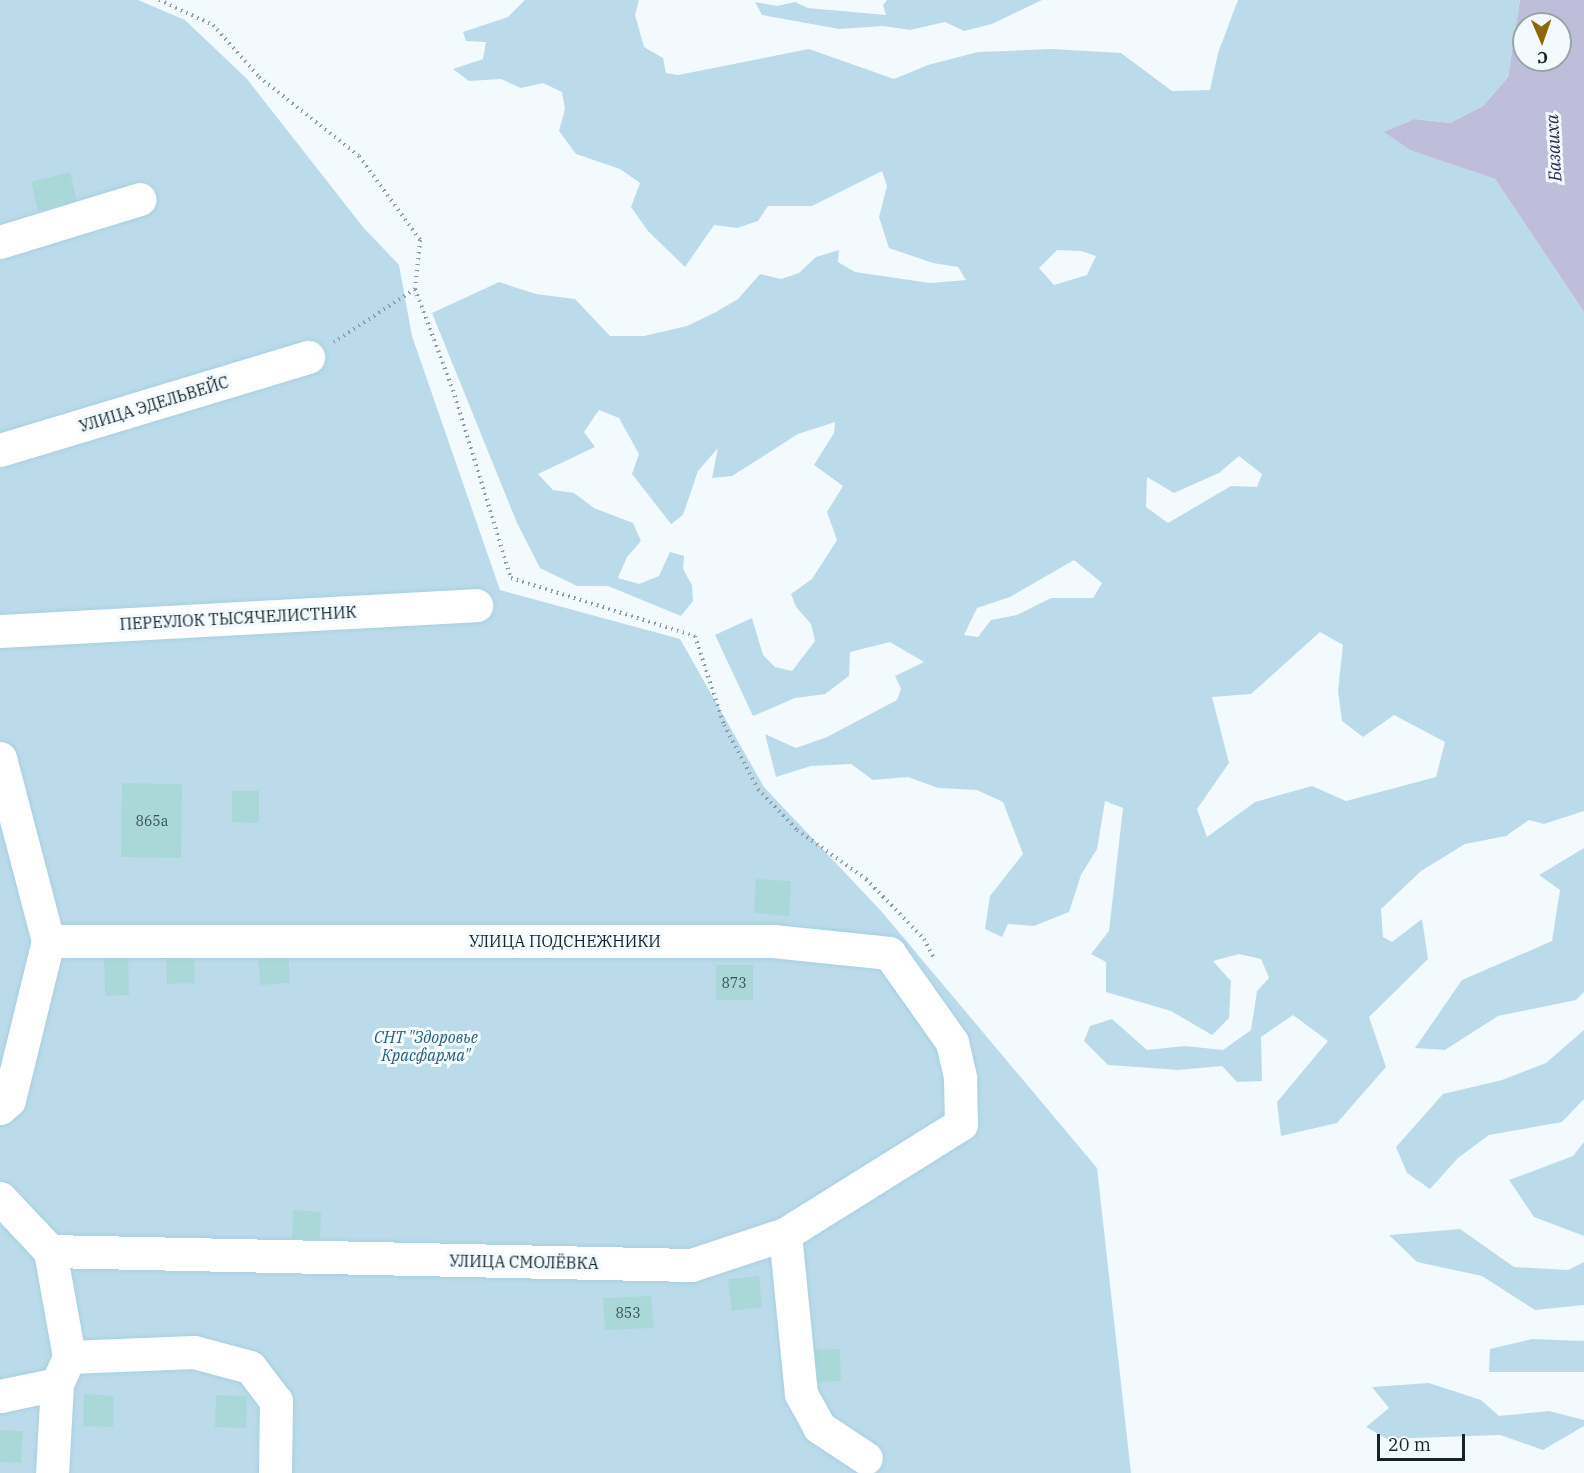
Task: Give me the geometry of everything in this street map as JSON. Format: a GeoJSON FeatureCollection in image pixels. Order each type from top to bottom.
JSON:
{"type":"FeatureCollection","features":[{"type":"Feature","properties":{"kind":"street"},"geometry":{"type":"LineString","coordinates":[[0,242],[140,199]]}},
{"type":"Feature","properties":{"kind":"street","name":"УЛИЦА ЭДЕЛЬВЕЙС"},"geometry":{"type":"LineString","coordinates":[[0,450],[308,357]]}},
{"type":"Feature","properties":{"kind":"street","name":"ПЕРЕУЛОК ТЫСЯЧЕЛИСТНИК"},"geometry":{"type":"LineString","coordinates":[[0,631],[476,605]]}},
{"type":"Feature","properties":{"kind":"street"},"geometry":{"type":"LineString","coordinates":[[0,758],[48,940],[9,1100],[0,1108]]}},
{"type":"Feature","properties":{"kind":"street","name":"УЛИЦА ПОДСНЕЖНИКИ"},"geometry":{"type":"LineString","coordinates":[[48,940],[772,941],[889,953],[951,1042],[960,1078],[961,1124]]}},
{"type":"Feature","properties":{"kind":"street","name":"УЛИЦА СМОЛЁВКА"},"geometry":{"type":"LineString","coordinates":[[50,1251],[691,1265],[785,1234],[961,1124]]}},
{"type":"Feature","properties":{"kind":"street"},"geometry":{"type":"LineString","coordinates":[[0,1198],[50,1251],[63,1371],[52,1473]]}},
{"type":"Feature","properties":{"kind":"street"},"geometry":{"type":"LineString","coordinates":[[785,1234],[801,1394],[819,1426],[866,1458]]}},
{"type":"Feature","properties":{"kind":"street"},"geometry":{"type":"LineString","coordinates":[[0,1396],[63,1371],[194,1353],[250,1367],[276,1401],[275,1473]]}},
{"type":"Feature","properties":{"kind":"path"},"geometry":{"type":"LineString","coordinates":[[159,0],[213,25],[259,77],[359,156],[420,240],[415,289],[453,390],[510,578],[695,636],[724,725],[758,789],[797,830],[866,879],[924,939],[939,968]]}},
{"type":"Feature","properties":{"kind":"path"},"geometry":{"type":"LineString","coordinates":[[308,357],[382,314],[415,289]]}},
{"type":"Feature","properties":{"kind":"green space","name":"СНТ \"Здоровье Красфарма\""},"geometry":{"type":"Polygon","coordinates":[[[0,0],[138,0],[185,20],[247,79],[363,227],[399,265],[412,336],[500,590],[680,639],[764,787],[882,912],[1097,1168],[1131,1473],[0,1473],[0,0]]]}},
{"type":"Feature","properties":{"kind":"green space"},"geometry":{"type":"Polygon","coordinates":[[[525,0],[639,0],[635,15],[644,47],[663,58],[666,73],[678,75],[809,49],[894,79],[928,65],[978,52],[1052,49],[1121,53],[1172,91],[1210,90],[1218,53],[1238,0],[1520,0],[1518,12],[1512,12],[1512,51],[1508,77],[1483,106],[1450,123],[1416,119],[1412,151],[1495,179],[1584,312],[1584,811],[1544,824],[1529,820],[1506,836],[1465,844],[1421,871],[1381,909],[1383,937],[1392,942],[1422,919],[1428,959],[1369,1017],[1386,1067],[1337,1123],[1281,1136],[1277,1102],[1328,1041],[1293,1015],[1261,1037],[1262,1081],[1237,1082],[1222,1066],[1178,1070],[1108,1065],[1084,1041],[1090,1026],[1112,1019],[1147,1050],[1185,1046],[1223,1050],[1251,1030],[1257,991],[1269,978],[1261,959],[1239,954],[1213,961],[1231,981],[1229,1018],[1212,1035],[1171,1011],[1106,992],[1106,962],[1091,954],[1109,931],[1123,808],[1105,801],[1097,849],[1081,875],[1069,912],[1034,926],[1008,924],[1002,937],[985,929],[990,896],[1023,854],[1003,802],[977,790],[938,788],[908,777],[873,780],[851,764],[811,766],[776,777],[765,734],[796,748],[827,737],[897,700],[901,689],[895,676],[924,662],[890,642],[850,652],[849,676],[825,694],[795,698],[753,716],[715,635],[752,618],[763,655],[775,667],[792,671],[815,641],[811,624],[796,607],[791,594],[812,579],[837,540],[827,512],[843,486],[814,465],[834,433],[835,422],[798,434],[732,476],[712,478],[718,448],[698,471],[683,515],[671,524],[632,474],[639,454],[619,418],[599,410],[584,432],[595,447],[538,474],[553,490],[574,493],[594,508],[633,523],[641,541],[627,557],[618,578],[639,584],[659,576],[670,552],[684,556],[683,569],[692,585],[693,601],[681,616],[608,586],[577,586],[540,568],[517,523],[432,313],[499,282],[536,294],[575,299],[610,336],[644,336],[687,326],[716,312],[738,299],[760,274],[781,279],[799,273],[816,257],[839,250],[838,262],[855,272],[930,283],[966,280],[958,267],[933,263],[889,248],[879,217],[887,186],[882,171],[812,206],[768,206],[758,221],[737,228],[714,225],[685,267],[648,231],[631,207],[640,183],[620,169],[576,154],[559,131],[565,109],[562,92],[543,83],[521,88],[501,79],[469,81],[453,69],[483,59],[486,42],[466,41],[463,32],[508,17],[525,0]],[[1057,250],[1039,268],[1054,285],[1087,275],[1096,256],[1081,251],[1057,250]],[[1239,456],[1219,473],[1174,493],[1147,477],[1146,507],[1168,523],[1231,486],[1257,487],[1262,474],[1239,456]],[[1074,560],[1010,597],[977,608],[964,635],[978,637],[991,620],[1017,615],[1051,598],[1093,598],[1102,583],[1074,560]],[[1320,632],[1251,694],[1212,697],[1229,763],[1197,809],[1207,837],[1255,802],[1312,786],[1346,801],[1436,777],[1445,742],[1394,715],[1363,737],[1342,721],[1338,691],[1343,645],[1320,632]]]}},
{"type":"Feature","properties":{"kind":"green space"},"geometry":{"type":"Polygon","coordinates":[[[887,0],[1042,0],[992,24],[964,31],[945,22],[910,30],[883,26],[839,29],[762,15],[755,2],[777,6],[795,2],[808,8],[886,15],[883,5],[887,0]]]}},
{"type":"Feature","properties":{"kind":"green space"},"geometry":{"type":"Polygon","coordinates":[[[1584,848],[1584,992],[1576,1000],[1498,1016],[1445,1050],[1415,1048],[1462,980],[1552,941],[1560,890],[1539,875],[1584,848]]]}},
{"type":"Feature","properties":{"kind":"green space"},"geometry":{"type":"Polygon","coordinates":[[[1584,1030],[1584,1099],[1562,1122],[1489,1135],[1458,1158],[1430,1189],[1407,1173],[1396,1147],[1443,1094],[1502,1080],[1546,1063],[1584,1030]]]}},
{"type":"Feature","properties":{"kind":"green space"},"geometry":{"type":"Polygon","coordinates":[[[1584,1142],[1584,1236],[1534,1217],[1509,1180],[1573,1156],[1584,1142]]]}},
{"type":"Feature","properties":{"kind":"green space"},"geometry":{"type":"Polygon","coordinates":[[[1460,1229],[1514,1267],[1568,1270],[1584,1262],[1584,1305],[1535,1310],[1482,1276],[1417,1262],[1389,1235],[1460,1229]]]}},
{"type":"Feature","properties":{"kind":"green space"},"geometry":{"type":"Polygon","coordinates":[[[1532,1339],[1584,1341],[1584,1372],[1489,1372],[1490,1349],[1532,1339]]]}},
{"type":"Feature","properties":{"kind":"green space"},"geometry":{"type":"Polygon","coordinates":[[[1429,1383],[1481,1400],[1499,1416],[1549,1411],[1584,1420],[1584,1426],[1543,1450],[1500,1435],[1387,1439],[1366,1427],[1389,1408],[1372,1387],[1429,1383]]]}},
{"type":"Feature","properties":{"kind":"water","name":"Базаиха"},"geometry":{"type":"Polygon","coordinates":[[[1520,0],[1584,0],[1584,312],[1495,179],[1412,151],[1384,132],[1415,119],[1450,123],[1483,106],[1508,77],[1512,51],[1512,72],[1572,72],[1572,12],[1518,12],[1520,0]]]}},
{"type":"Feature","properties":{"kind":"building"},"geometry":{"type":"Polygon","coordinates":[[[70,172],[77,201],[38,211],[31,182],[70,172]]]}},
{"type":"Feature","properties":{"kind":"building"},"geometry":{"type":"Polygon","coordinates":[[[122,783],[182,784],[181,858],[121,857],[122,783]]]}},
{"type":"Feature","properties":{"kind":"building"},"geometry":{"type":"Polygon","coordinates":[[[232,791],[259,791],[259,823],[232,822],[232,791]]]}},
{"type":"Feature","properties":{"kind":"building"},"geometry":{"type":"Polygon","coordinates":[[[756,879],[791,881],[789,916],[754,913],[756,879]]]}},
{"type":"Feature","properties":{"kind":"building"},"geometry":{"type":"Polygon","coordinates":[[[288,947],[290,983],[260,985],[258,949],[288,947]]]}},
{"type":"Feature","properties":{"kind":"building"},"geometry":{"type":"Polygon","coordinates":[[[194,951],[195,983],[167,984],[166,952],[194,951]]]}},
{"type":"Feature","properties":{"kind":"building"},"geometry":{"type":"Polygon","coordinates":[[[104,952],[128,952],[129,995],[105,996],[104,952]]]}},
{"type":"Feature","properties":{"kind":"building"},"geometry":{"type":"Polygon","coordinates":[[[716,965],[753,965],[753,1000],[716,1000],[716,965]]]}},
{"type":"Feature","properties":{"kind":"building"},"geometry":{"type":"Polygon","coordinates":[[[293,1210],[321,1212],[320,1239],[292,1238],[293,1210]]]}},
{"type":"Feature","properties":{"kind":"building"},"geometry":{"type":"Polygon","coordinates":[[[759,1276],[762,1307],[732,1311],[728,1279],[759,1276]]]}},
{"type":"Feature","properties":{"kind":"building"},"geometry":{"type":"Polygon","coordinates":[[[651,1296],[654,1328],[605,1330],[603,1298],[651,1296]]]}},
{"type":"Feature","properties":{"kind":"building"},"geometry":{"type":"Polygon","coordinates":[[[840,1349],[841,1381],[810,1382],[810,1350],[840,1349]]]}},
{"type":"Feature","properties":{"kind":"building"},"geometry":{"type":"Polygon","coordinates":[[[84,1394],[114,1396],[113,1427],[83,1426],[84,1394]]]}},
{"type":"Feature","properties":{"kind":"building"},"geometry":{"type":"Polygon","coordinates":[[[216,1395],[247,1396],[246,1428],[215,1427],[216,1395]]]}},
{"type":"Feature","properties":{"kind":"building"},"geometry":{"type":"Polygon","coordinates":[[[0,1430],[23,1431],[21,1463],[0,1462],[0,1430]]]}}]}
